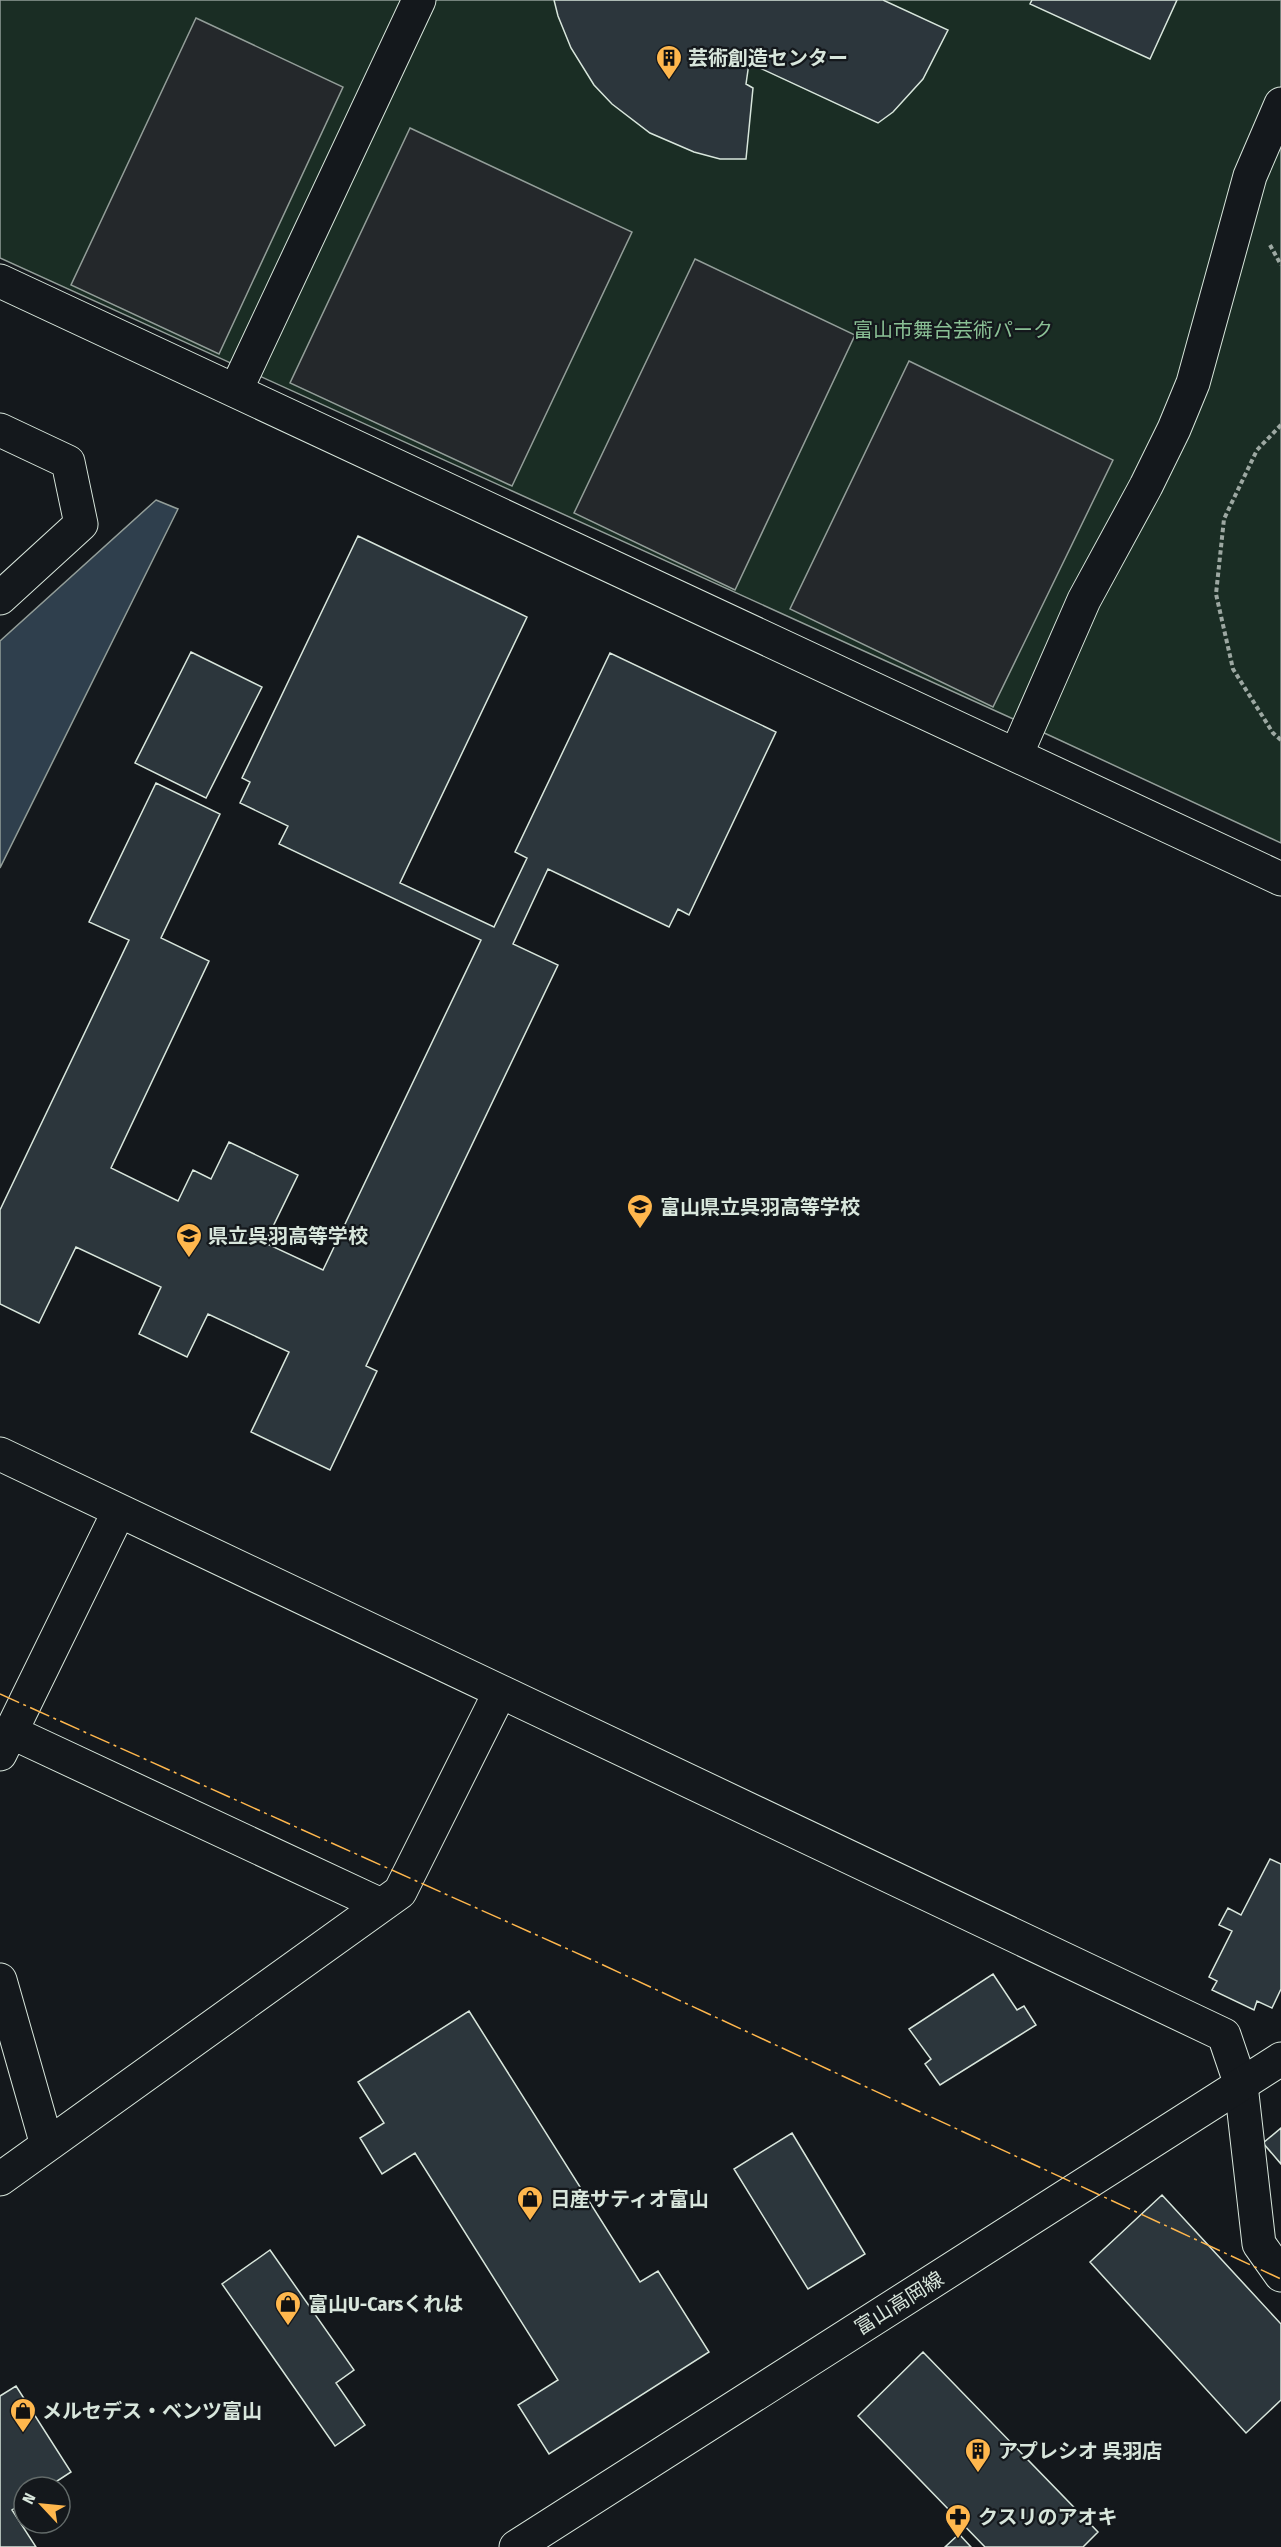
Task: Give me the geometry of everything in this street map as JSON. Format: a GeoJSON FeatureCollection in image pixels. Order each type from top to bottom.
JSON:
{"type":"FeatureCollection","features":[{"type":"Feature","properties":{"kind":"street"},"geometry":{"type":"LineString","coordinates":[[236,390],[419,0]]}},
{"type":"Feature","properties":{"kind":"street"},"geometry":{"type":"LineString","coordinates":[[1016,755],[1084,600],[1146,486],[1189,392],[1250,176],[1281,104]]}},
{"type":"Feature","properties":{"kind":"street"},"geometry":{"type":"LineString","coordinates":[[0,281],[1281,879]]}},
{"type":"Feature","properties":{"kind":"street"},"geometry":{"type":"LineString","coordinates":[[0,430],[68,462],[81,524],[0,598]]}},
{"type":"Feature","properties":{"kind":"street"},"geometry":{"type":"LineString","coordinates":[[0,1454],[1224,2035],[1241,2085],[1259,2244],[1281,2275]]}},
{"type":"Feature","properties":{"kind":"street"},"geometry":{"type":"LineString","coordinates":[[119,1511],[5,1743],[381,1905]]}},
{"type":"Feature","properties":{"kind":"street"},"geometry":{"type":"LineString","coordinates":[[0,2179],[400,1892],[500,1692]]}},
{"type":"Feature","properties":{"kind":"street"},"geometry":{"type":"LineString","coordinates":[[0,1980],[47,2145]]}},
{"type":"Feature","properties":{"kind":"street","name":"富山高岡線"},"geometry":{"type":"LineString","coordinates":[[516,2547],[1281,2059]]}},
{"type":"Feature","properties":{"kind":"path"},"geometry":{"type":"LineString","coordinates":[[1281,425],[1257,450],[1224,519],[1216,594],[1233,669],[1272,733],[1281,740]]}},
{"type":"Feature","properties":{"kind":"green space","name":"富山市舞台芸術パーク"},"geometry":{"type":"Polygon","coordinates":[[[0,0],[1281,0],[1281,843],[0,258],[0,0]]]}},
{"type":"Feature","properties":{"kind":"shaded area"},"geometry":{"type":"Polygon","coordinates":[[[196,18],[343,87],[219,354],[71,285],[196,18]]]}},
{"type":"Feature","properties":{"kind":"shaded area"},"geometry":{"type":"Polygon","coordinates":[[[410,128],[632,232],[512,486],[290,383],[410,128]]]}},
{"type":"Feature","properties":{"kind":"shaded area"},"geometry":{"type":"Polygon","coordinates":[[[695,259],[855,335],[735,590],[574,513],[695,259]]]}},
{"type":"Feature","properties":{"kind":"shaded area"},"geometry":{"type":"Polygon","coordinates":[[[909,361],[1113,460],[993,707],[790,609],[909,361]]]}},
{"type":"Feature","properties":{"kind":"water"},"geometry":{"type":"Polygon","coordinates":[[[156,500],[178,509],[0,868],[0,641],[156,500]]]}},
{"type":"Feature","properties":{"kind":"building","name":"芸術創造センター"},"geometry":{"type":"Polygon","coordinates":[[[554,0],[883,0],[948,30],[923,79],[893,112],[878,123],[749,63],[746,84],[753,88],[746,159],[720,159],[694,152],[650,133],[612,104],[594,85],[571,48],[554,0]]]}},
{"type":"Feature","properties":{"kind":"building"},"geometry":{"type":"Polygon","coordinates":[[[1032,0],[1177,0],[1150,59],[1030,4],[1032,0]]]}},
{"type":"Feature","properties":{"kind":"building"},"geometry":{"type":"Polygon","coordinates":[[[358,536],[527,617],[400,883],[494,927],[527,858],[515,852],[610,653],[776,732],[689,915],[678,909],[669,927],[548,869],[513,944],[558,965],[366,1366],[377,1371],[330,1470],[251,1432],[289,1352],[208,1314],[187,1357],[139,1334],[161,1287],[76,1247],[39,1323],[0,1304],[0,1210],[129,940],[89,922],[156,783],[220,814],[161,938],[209,961],[111,1168],[178,1201],[193,1170],[211,1179],[229,1142],[298,1175],[265,1243],[323,1270],[481,940],[279,844],[288,826],[240,803],[250,782],[242,778],[358,536]]]}},
{"type":"Feature","properties":{"kind":"building"},"geometry":{"type":"Polygon","coordinates":[[[191,652],[262,687],[206,798],[135,763],[191,652]]]}},
{"type":"Feature","properties":{"kind":"building"},"geometry":{"type":"Polygon","coordinates":[[[1270,1859],[1281,1864],[1281,1989],[1272,2008],[1257,2001],[1254,2010],[1212,1990],[1217,1981],[1209,1977],[1232,1931],[1219,1925],[1228,1908],[1241,1915],[1270,1859]]]}},
{"type":"Feature","properties":{"kind":"building"},"geometry":{"type":"Polygon","coordinates":[[[993,1974],[1017,2010],[1024,2006],[1036,2025],[940,2085],[925,2064],[931,2059],[909,2029],[993,1974]]]}},
{"type":"Feature","properties":{"kind":"building","name":"日産サティオ富山"},"geometry":{"type":"Polygon","coordinates":[[[469,2011],[640,2282],[658,2271],[709,2352],[549,2454],[518,2405],[558,2380],[415,2153],[382,2174],[360,2138],[384,2123],[358,2082],[469,2011]]]}},
{"type":"Feature","properties":{"kind":"building"},"geometry":{"type":"Polygon","coordinates":[[[1281,2128],[1281,2164],[1263,2143],[1281,2128]]]}},
{"type":"Feature","properties":{"kind":"building"},"geometry":{"type":"Polygon","coordinates":[[[792,2133],[865,2254],[808,2289],[734,2169],[792,2133]]]}},
{"type":"Feature","properties":{"kind":"building"},"geometry":{"type":"Polygon","coordinates":[[[1162,2195],[1281,2324],[1281,2400],[1246,2433],[1090,2262],[1162,2195]]]}},
{"type":"Feature","properties":{"kind":"building","name":"富山U-Carsくれは"},"geometry":{"type":"Polygon","coordinates":[[[270,2250],[354,2370],[336,2383],[365,2425],[335,2446],[222,2284],[270,2250]]]}},
{"type":"Feature","properties":{"kind":"building","name":"アプレシオ 呉羽店"},"geometry":{"type":"Polygon","coordinates":[[[923,2352],[1098,2532],[1083,2547],[985,2547],[858,2416],[923,2352]]]}},
{"type":"Feature","properties":{"kind":"building","name":"メルセデス・ベンツ富山"},"geometry":{"type":"Polygon","coordinates":[[[16,2386],[71,2472],[66,2475],[12,2475],[12,2535],[28,2535],[36,2547],[0,2547],[0,2396],[16,2386]]]}},
{"type":"Feature","properties":{"kind":"building","name":"クスリのアオキ"},"geometry":{"type":"Polygon","coordinates":[[[959,2534],[971,2547],[945,2547],[959,2534]]]}},
{"type":"Feature","properties":{"kind":"power"},"geometry":{"type":"LineString","coordinates":[[0,1694],[590,1959],[1281,2279]]}},
{"type":"Feature","properties":{"kind":"place","name":"芸術創造センター"},"geometry":{"type":"Point","coordinates":[669,81]}},
{"type":"Feature","properties":{"kind":"place","name":"富山県立呉羽高等学校"},"geometry":{"type":"Point","coordinates":[640,1230]}},
{"type":"Feature","properties":{"kind":"place","name":"県立呉羽高等学校"},"geometry":{"type":"Point","coordinates":[189,1259]}},
{"type":"Feature","properties":{"kind":"place","name":"日産サティオ富山"},"geometry":{"type":"Point","coordinates":[530,2222]}},
{"type":"Feature","properties":{"kind":"place","name":"富山U-Carsくれは"},"geometry":{"type":"Point","coordinates":[288,2327]}},
{"type":"Feature","properties":{"kind":"place","name":"メルセデス・ベンツ富山"},"geometry":{"type":"Point","coordinates":[23,2434]}},
{"type":"Feature","properties":{"kind":"place","name":"アプレシオ 呉羽店"},"geometry":{"type":"Point","coordinates":[978,2474]}},
{"type":"Feature","properties":{"kind":"place","name":"クスリのアオキ"},"geometry":{"type":"Point","coordinates":[958,2540]}}]}
